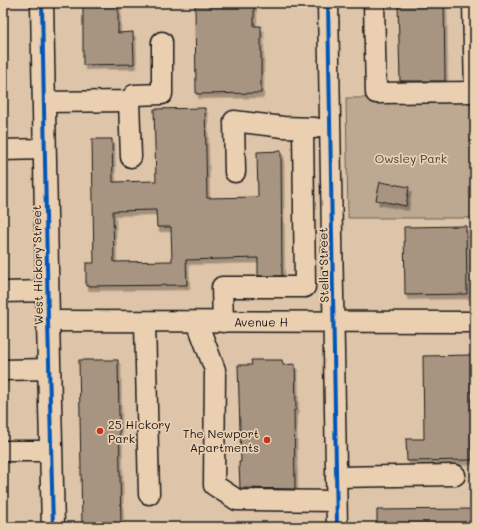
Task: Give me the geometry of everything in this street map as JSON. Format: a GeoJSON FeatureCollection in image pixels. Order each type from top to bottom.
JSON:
{"type":"FeatureCollection","features":[{"type":"Feature","properties":{"kind":"main road","name":"West Hickory Street"},"geometry":{"type":"LineString","coordinates":[[42,3],[53,527]]}},
{"type":"Feature","properties":{"kind":"street","name":"Stella Street"},"geometry":{"type":"LineString","coordinates":[[328,3],[337,527]]}},
{"type":"Feature","properties":{"kind":"street"},"geometry":{"type":"LineString","coordinates":[[374,3],[376,93],[475,92],[473,3]]}},
{"type":"Feature","properties":{"kind":"street"},"geometry":{"type":"LineString","coordinates":[[131,157],[129,101],[134,95],[162,94],[162,42]]}},
{"type":"Feature","properties":{"kind":"street"},"geometry":{"type":"LineString","coordinates":[[44,102],[129,101]]}},
{"type":"Feature","properties":{"kind":"street"},"geometry":{"type":"LineString","coordinates":[[235,172],[234,120],[302,129],[330,128]]}},
{"type":"Feature","properties":{"kind":"street"},"geometry":{"type":"LineString","coordinates":[[223,322],[222,287],[305,287],[302,129]]}},
{"type":"Feature","properties":{"kind":"street"},"geometry":{"type":"LineString","coordinates":[[3,150],[45,149]]}},
{"type":"Feature","properties":{"kind":"street"},"geometry":{"type":"LineString","coordinates":[[303,174],[331,174]]}},
{"type":"Feature","properties":{"kind":"street"},"geometry":{"type":"LineString","coordinates":[[304,276],[333,277]]}},
{"type":"Feature","properties":{"kind":"street"},"geometry":{"type":"LineString","coordinates":[[3,292],[47,292]]}},
{"type":"Feature","properties":{"kind":"street","name":"Avenue H"},"geometry":{"type":"LineString","coordinates":[[48,321],[475,322]]}},
{"type":"Feature","properties":{"kind":"street"},"geometry":{"type":"LineString","coordinates":[[145,322],[149,494]]}},
{"type":"Feature","properties":{"kind":"street"},"geometry":{"type":"LineString","coordinates":[[197,322],[215,370],[214,485],[237,500],[336,501]]}},
{"type":"Feature","properties":{"kind":"street"},"geometry":{"type":"LineString","coordinates":[[3,370],[49,369]]}},
{"type":"Feature","properties":{"kind":"street"},"geometry":{"type":"LineString","coordinates":[[3,451],[51,451]]}},
{"type":"Feature","properties":{"kind":"street"},"geometry":{"type":"LineString","coordinates":[[336,477],[455,475]]}},
{"type":"Feature","properties":{"kind":"green space","name":"Owsley Park"},"geometry":{"type":"Polygon","coordinates":[[[475,97],[474,218],[348,218],[346,98],[475,97]]]}},
{"type":"Feature","properties":{"kind":"building"},"geometry":{"type":"Polygon","coordinates":[[[83,3],[118,3],[118,33],[133,32],[134,64],[83,65],[83,3]]]}},
{"type":"Feature","properties":{"kind":"building"},"geometry":{"type":"Polygon","coordinates":[[[195,3],[254,3],[254,26],[261,26],[261,93],[196,94],[195,3]]]}},
{"type":"Feature","properties":{"kind":"building"},"geometry":{"type":"Polygon","coordinates":[[[398,3],[444,3],[445,81],[400,81],[398,3]]]}},
{"type":"Feature","properties":{"kind":"building"},"geometry":{"type":"Polygon","coordinates":[[[205,108],[207,198],[258,197],[257,152],[281,151],[282,276],[258,276],[258,258],[186,260],[187,285],[86,286],[86,263],[94,263],[92,139],[112,139],[113,182],[156,181],[154,109],[205,108]],[[156,210],[113,211],[114,262],[172,261],[171,227],[157,227],[156,210]]]}},
{"type":"Feature","properties":{"kind":"building"},"geometry":{"type":"Polygon","coordinates":[[[380,182],[409,187],[406,206],[376,200],[380,182]]]}},
{"type":"Feature","properties":{"kind":"building"},"geometry":{"type":"Polygon","coordinates":[[[466,226],[467,294],[405,295],[404,227],[466,226]]]}},
{"type":"Feature","properties":{"kind":"building"},"geometry":{"type":"Polygon","coordinates":[[[472,355],[472,460],[407,461],[406,439],[424,439],[423,356],[472,355]]]}},
{"type":"Feature","properties":{"kind":"building","name":"25 Hickory Park"},"geometry":{"type":"Polygon","coordinates":[[[79,360],[118,360],[121,527],[82,527],[79,360]]]}},
{"type":"Feature","properties":{"kind":"building","name":"The Newport Apartments"},"geometry":{"type":"Polygon","coordinates":[[[251,360],[282,360],[283,365],[295,364],[295,489],[240,488],[239,462],[241,462],[238,365],[252,365],[251,360]]]}},
{"type":"Feature","properties":{"kind":"building"},"geometry":{"type":"Polygon","coordinates":[[[472,509],[472,527],[377,527],[377,510],[472,509]]]}},
{"type":"Feature","properties":{"kind":"cycle path"},"geometry":{"type":"LineString","coordinates":[[42,3],[53,527]]}},
{"type":"Feature","properties":{"kind":"cycle path"},"geometry":{"type":"LineString","coordinates":[[328,3],[337,527]]}},
{"type":"Feature","properties":{"kind":"place","name":"25 Hickory Park"},"geometry":{"type":"Point","coordinates":[100,431]}},
{"type":"Feature","properties":{"kind":"place","name":"The Newport Apartments"},"geometry":{"type":"Point","coordinates":[267,440]}}]}
